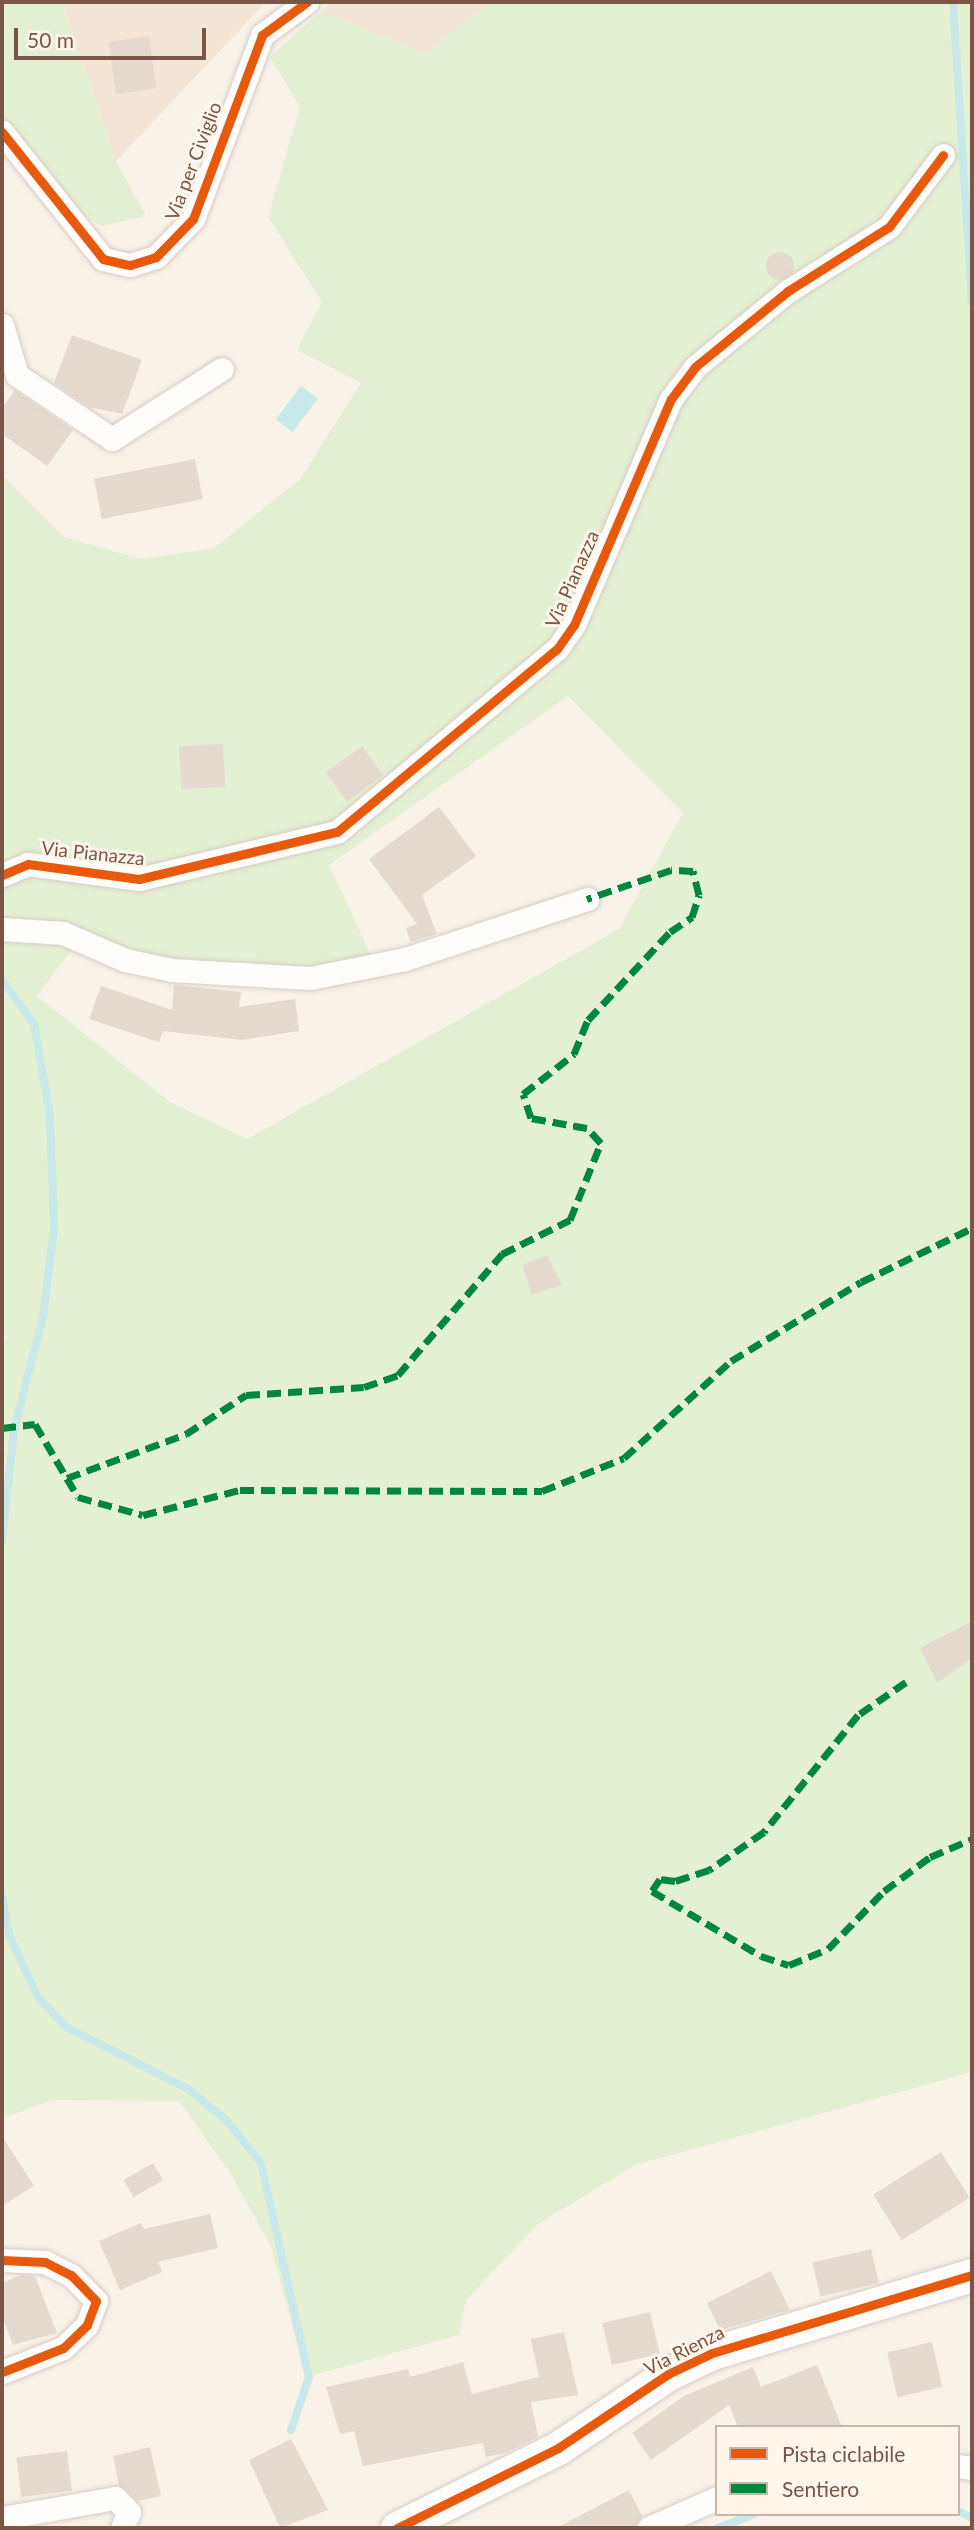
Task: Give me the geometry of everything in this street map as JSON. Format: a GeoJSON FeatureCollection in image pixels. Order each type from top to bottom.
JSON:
{"type":"FeatureCollection","features":[{"type":"Feature","properties":{"kind":"street","name":"Via per Civiglio"},"geometry":{"type":"LineString","coordinates":[[2,132],[103,258],[130,265],[156,257],[193,219],[262,36],[307,2]]}},
{"type":"Feature","properties":{"kind":"street","name":"Via Pianazza"},"geometry":{"type":"LineString","coordinates":[[2,875],[28,864],[139,878],[316,842],[358,816],[557,649],[574,625],[671,399],[695,367],[788,291],[889,227],[943,155]]}},
{"type":"Feature","properties":{"kind":"street"},"geometry":{"type":"LineString","coordinates":[[2,325],[18,375],[112,439],[222,369]]}},
{"type":"Feature","properties":{"kind":"street"},"geometry":{"type":"LineString","coordinates":[[2,929],[63,933],[125,960],[172,970],[310,978],[382,965],[587,899]]}},
{"type":"Feature","properties":{"kind":"street"},"geometry":{"type":"LineString","coordinates":[[2,2260],[44,2262],[71,2275],[96,2301],[88,2325],[63,2348],[2,2372]]}},
{"type":"Feature","properties":{"kind":"street","name":"Via Rienza"},"geometry":{"type":"LineString","coordinates":[[397,2528],[558,2448],[668,2374],[712,2353],[972,2275]]}},
{"type":"Feature","properties":{"kind":"street"},"geometry":{"type":"LineString","coordinates":[[2,2518],[115,2498],[129,2512],[122,2528]]}},
{"type":"Feature","properties":{"kind":"street"},"geometry":{"type":"LineString","coordinates":[[649,2528],[715,2499]]}},
{"type":"Feature","properties":{"kind":"shaded area"},"geometry":{"type":"Polygon","coordinates":[[[62,2],[266,2],[116,161],[62,2]]]}},
{"type":"Feature","properties":{"kind":"shaded area"},"geometry":{"type":"Polygon","coordinates":[[[331,2],[491,2],[425,54],[321,11],[331,2]]]}},
{"type":"Feature","properties":{"kind":"green space"},"geometry":{"type":"Polygon","coordinates":[[[2,2],[62,2],[116,161],[146,216],[102,226],[81,215],[2,120],[2,2]]]}},
{"type":"Feature","properties":{"kind":"green space"},"geometry":{"type":"Polygon","coordinates":[[[491,2],[972,2],[972,2072],[635,2165],[538,2224],[466,2300],[459,2335],[306,2377],[271,2247],[231,2174],[179,2101],[53,2100],[2,2118],[2,1348],[7,1336],[2,1336],[2,475],[64,537],[141,559],[214,548],[300,479],[361,383],[297,350],[322,302],[268,217],[300,107],[270,57],[321,11],[425,54],[491,2]],[[568,696],[329,865],[377,969],[140,975],[73,948],[37,996],[170,1102],[247,1139],[619,929],[683,813],[568,696]]]}},
{"type":"Feature","properties":{"kind":"water"},"geometry":{"type":"Polygon","coordinates":[[[301,386],[318,399],[292,432],[276,420],[301,386]]]}},
{"type":"Feature","properties":{"kind":"building"},"geometry":{"type":"Polygon","coordinates":[[[149,36],[156,88],[116,94],[108,42],[149,36]]]}},
{"type":"Feature","properties":{"kind":"building"},"geometry":{"type":"Polygon","coordinates":[[[780,252],[790,256],[794,266],[790,276],[780,280],[770,276],[766,266],[770,256],[780,252]]]}},
{"type":"Feature","properties":{"kind":"building"},"geometry":{"type":"Polygon","coordinates":[[[72,335],[142,360],[122,414],[89,407],[54,383],[72,335]]]}},
{"type":"Feature","properties":{"kind":"building"},"geometry":{"type":"Polygon","coordinates":[[[15,390],[73,430],[47,466],[2,434],[2,408],[15,390]]]}},
{"type":"Feature","properties":{"kind":"building"},"geometry":{"type":"Polygon","coordinates":[[[195,459],[203,499],[102,519],[94,479],[195,459]]]}},
{"type":"Feature","properties":{"kind":"building"},"geometry":{"type":"Polygon","coordinates":[[[223,744],[225,787],[181,789],[179,746],[223,744]]]}},
{"type":"Feature","properties":{"kind":"building"},"geometry":{"type":"Polygon","coordinates":[[[362,746],[383,775],[347,802],[326,772],[362,746]]]}},
{"type":"Feature","properties":{"kind":"building"},"geometry":{"type":"Polygon","coordinates":[[[439,807],[476,856],[422,895],[437,934],[411,942],[406,928],[417,924],[369,859],[439,807]]]}},
{"type":"Feature","properties":{"kind":"building"},"geometry":{"type":"Polygon","coordinates":[[[174,985],[241,992],[239,1007],[295,999],[299,1031],[242,1040],[163,1031],[159,1042],[89,1019],[101,986],[172,1010],[174,985]]]}},
{"type":"Feature","properties":{"kind":"building"},"geometry":{"type":"Polygon","coordinates":[[[547,1255],[562,1285],[532,1295],[522,1265],[547,1255]]]}},
{"type":"Feature","properties":{"kind":"building"},"geometry":{"type":"Polygon","coordinates":[[[972,1621],[972,1658],[937,1683],[920,1648],[972,1621]]]}},
{"type":"Feature","properties":{"kind":"building"},"geometry":{"type":"Polygon","coordinates":[[[2,2136],[34,2186],[2,2206],[2,2136]]]}},
{"type":"Feature","properties":{"kind":"building"},"geometry":{"type":"Polygon","coordinates":[[[941,2152],[970,2198],[902,2240],[873,2194],[941,2152]]]}},
{"type":"Feature","properties":{"kind":"building"},"geometry":{"type":"Polygon","coordinates":[[[153,2163],[163,2180],[134,2197],[124,2180],[153,2163]]]}},
{"type":"Feature","properties":{"kind":"building"},"geometry":{"type":"Polygon","coordinates":[[[210,2214],[218,2248],[158,2262],[162,2272],[120,2290],[99,2241],[141,2223],[144,2229],[210,2214]]]}},
{"type":"Feature","properties":{"kind":"building"},"geometry":{"type":"Polygon","coordinates":[[[871,2249],[879,2283],[820,2297],[813,2262],[871,2249]]]}},
{"type":"Feature","properties":{"kind":"building"},"geometry":{"type":"Polygon","coordinates":[[[771,2271],[790,2310],[720,2330],[707,2303],[771,2271]]]}},
{"type":"Feature","properties":{"kind":"building"},"geometry":{"type":"Polygon","coordinates":[[[21,2275],[35,2276],[57,2333],[13,2345],[2,2316],[2,2283],[21,2275]]]}},
{"type":"Feature","properties":{"kind":"building"},"geometry":{"type":"Polygon","coordinates":[[[650,2312],[660,2354],[612,2365],[602,2323],[650,2312]]]}},
{"type":"Feature","properties":{"kind":"building"},"geometry":{"type":"Polygon","coordinates":[[[564,2332],[578,2395],[531,2402],[538,2437],[505,2453],[486,2457],[483,2443],[363,2466],[354,2431],[340,2434],[326,2387],[408,2369],[410,2377],[463,2362],[472,2394],[539,2377],[531,2339],[564,2332]]]}},
{"type":"Feature","properties":{"kind":"building"},"geometry":{"type":"Polygon","coordinates":[[[932,2342],[942,2387],[898,2397],[887,2352],[932,2342]]]}},
{"type":"Feature","properties":{"kind":"building"},"geometry":{"type":"Polygon","coordinates":[[[817,2365],[841,2425],[737,2425],[729,2405],[651,2460],[632,2433],[684,2396],[753,2367],[761,2387],[817,2365]]]}},
{"type":"Feature","properties":{"kind":"building"},"geometry":{"type":"Polygon","coordinates":[[[291,2439],[328,2510],[280,2528],[249,2460],[291,2439]]]}},
{"type":"Feature","properties":{"kind":"building"},"geometry":{"type":"Polygon","coordinates":[[[150,2447],[161,2496],[138,2501],[119,2485],[113,2456],[150,2447]]]}},
{"type":"Feature","properties":{"kind":"building"},"geometry":{"type":"Polygon","coordinates":[[[67,2451],[72,2491],[21,2497],[16,2457],[67,2451]]]}},
{"type":"Feature","properties":{"kind":"building"},"geometry":{"type":"Polygon","coordinates":[[[629,2490],[642,2516],[635,2528],[556,2528],[629,2490]]]}},
{"type":"Feature","properties":{"kind":"waterway"},"geometry":{"type":"LineString","coordinates":[[953,2],[972,302]]}},
{"type":"Feature","properties":{"kind":"waterway"},"geometry":{"type":"LineString","coordinates":[[2,980],[34,1024],[50,1116],[54,1229],[43,1317],[14,1430],[2,1541]]}},
{"type":"Feature","properties":{"kind":"waterway"},"geometry":{"type":"LineString","coordinates":[[2,1896],[10,1937],[38,1997],[66,2027],[188,2089],[226,2120],[261,2163],[309,2377],[291,2430]]}},
{"type":"Feature","properties":{"kind":"waterway"},"geometry":{"type":"LineString","coordinates":[[960,2512],[972,2518]]}},
{"type":"Feature","properties":{"kind":"waterway"},"geometry":{"type":"LineString","coordinates":[[718,2528],[749,2516]]}},
{"type":"Feature","properties":{"kind":"marked path"},"geometry":{"type":"LineString","coordinates":[[67,1478],[186,1434],[246,1395],[364,1387],[398,1375],[502,1254],[570,1220],[601,1143],[587,1128],[531,1118],[523,1094],[574,1054],[588,1020],[670,932],[692,917],[699,895],[693,871],[671,870],[587,899]]}},
{"type":"Feature","properties":{"kind":"marked path"},"geometry":{"type":"LineString","coordinates":[[2,1428],[35,1424],[78,1497],[143,1515],[240,1490],[542,1491],[624,1458],[731,1361],[861,1282],[972,1228]]}},
{"type":"Feature","properties":{"kind":"marked path"},"geometry":{"type":"LineString","coordinates":[[906,1682],[858,1715],[764,1832],[709,1870],[675,1881],[660,1879],[652,1891],[761,1956],[789,1965],[828,1949],[884,1891],[930,1857],[972,1839]]}},
{"type":"Feature","properties":{"kind":"cycle path"},"geometry":{"type":"LineString","coordinates":[[2,132],[103,259],[130,265],[156,257],[193,219],[262,35],[307,2]]}},
{"type":"Feature","properties":{"kind":"cycle path"},"geometry":{"type":"LineString","coordinates":[[2,875],[28,864],[139,879],[337,832],[557,649],[574,625],[671,399],[695,367],[788,291],[889,227],[943,155]]}},
{"type":"Feature","properties":{"kind":"cycle path"},"geometry":{"type":"LineString","coordinates":[[2,2260],[45,2262],[71,2275],[96,2301],[87,2325],[63,2348],[2,2372]]}},
{"type":"Feature","properties":{"kind":"cycle path"},"geometry":{"type":"LineString","coordinates":[[397,2528],[558,2448],[668,2374],[712,2353],[972,2275]]}}]}
